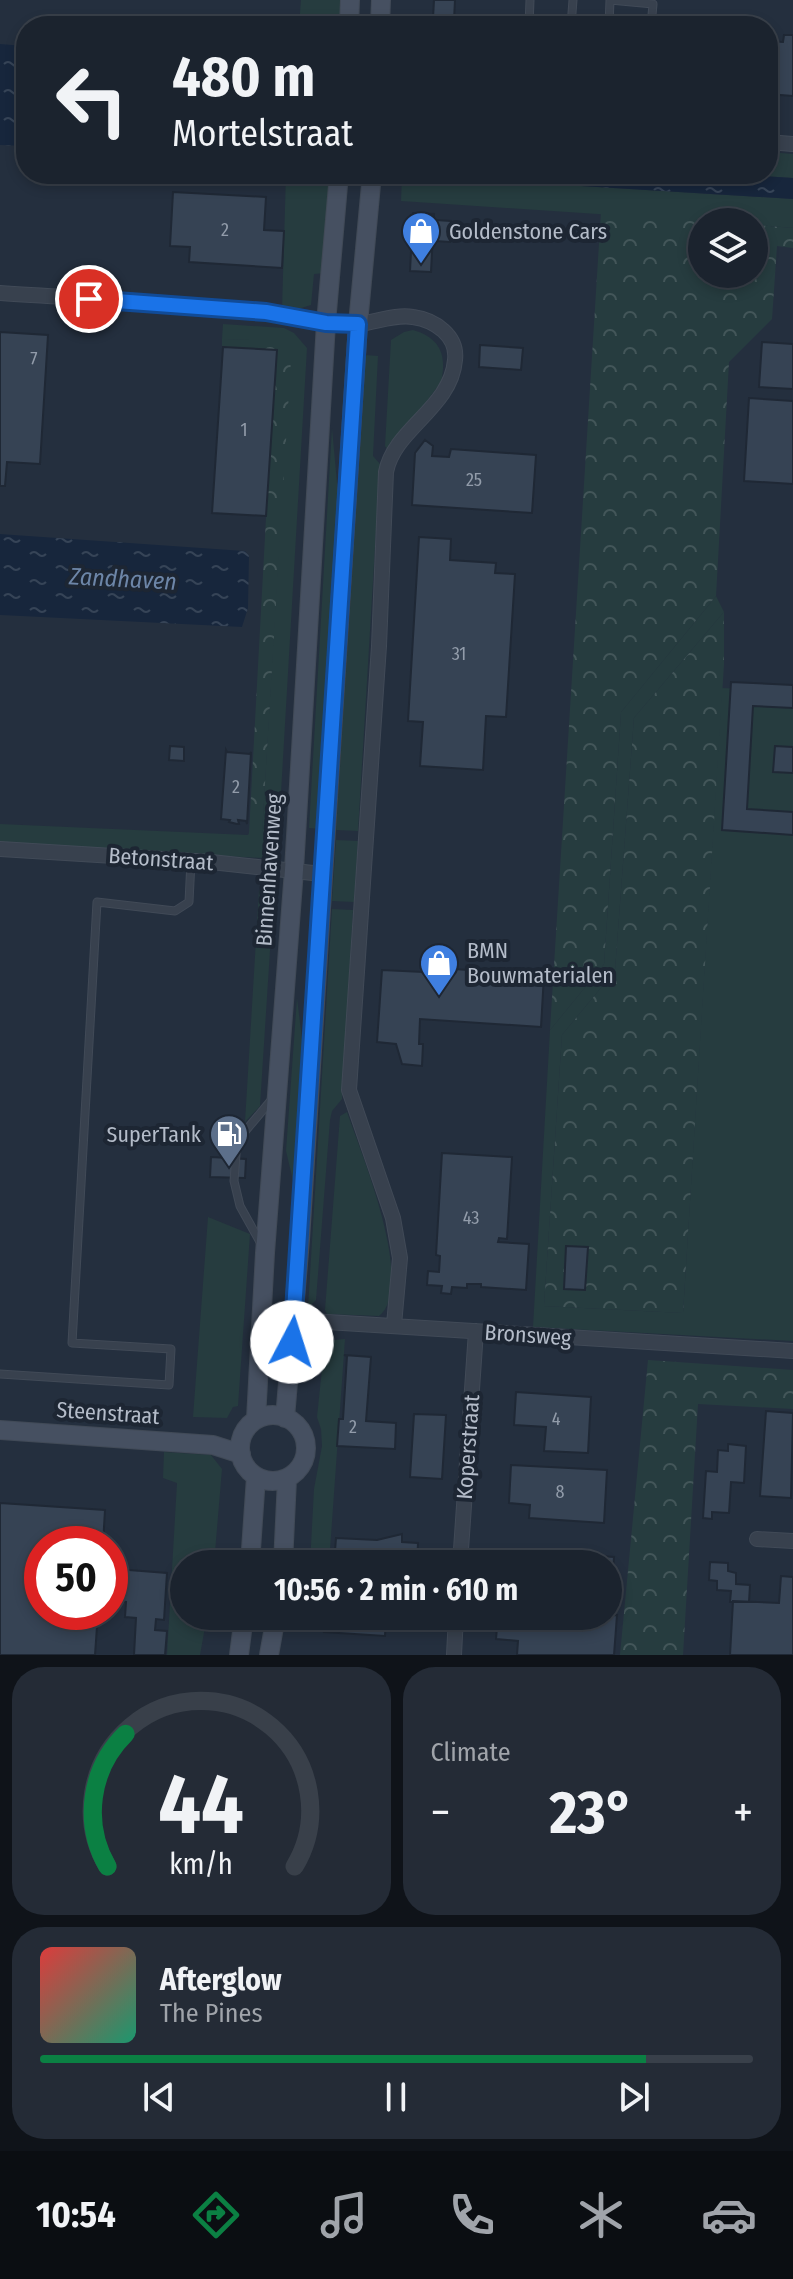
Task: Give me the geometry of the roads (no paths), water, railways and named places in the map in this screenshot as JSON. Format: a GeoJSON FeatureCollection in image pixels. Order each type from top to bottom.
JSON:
{"type":"FeatureCollection","features":[{"type":"Feature","properties":{"kind":"main road","name":"Binnenhavenweg"},"geometry":{"type":"LineString","coordinates":[[250,1426],[263,1318],[265,1253],[294,870],[326,323],[338,184]]}},
{"type":"Feature","properties":{"kind":"main road"},"geometry":{"type":"LineString","coordinates":[[285,1418],[295,1320],[358,324],[371,184]]}},
{"type":"Feature","properties":{"kind":"main road"},"geometry":{"type":"LineString","coordinates":[[273,1415],[285,1418],[303,1432],[306,1449],[297,1472],[287,1479],[266,1481],[256,1477],[246,1467],[241,1454],[250,1426],[273,1415]]}},
{"type":"Feature","properties":{"kind":"main road","name":"Steenstraat"},"geometry":{"type":"LineString","coordinates":[[213,1445],[250,1426]]}},
{"type":"Feature","properties":{"kind":"main road","name":"Steenstraat"},"geometry":{"type":"LineString","coordinates":[[0,1430],[213,1445],[241,1454]]}},
{"type":"Feature","properties":{"kind":"main road"},"geometry":{"type":"LineString","coordinates":[[251,1550],[256,1477]]}},
{"type":"Feature","properties":{"kind":"main road"},"geometry":{"type":"LineString","coordinates":[[284,1550],[287,1479]]}},
{"type":"Feature","properties":{"kind":"main road"},"geometry":{"type":"LineString","coordinates":[[239,1655],[242,1630]]}},
{"type":"Feature","properties":{"kind":"main road"},"geometry":{"type":"LineString","coordinates":[[269,1655],[273,1630]]}},
{"type":"Feature","properties":{"kind":"street"},"geometry":{"type":"LineString","coordinates":[[0,293],[266,312],[326,323],[358,324],[413,316],[436,325],[450,336],[456,359],[447,386],[420,423],[392,451],[386,472],[379,646],[349,1090],[393,1218],[400,1258],[394,1325]]}},
{"type":"Feature","properties":{"kind":"street","name":"Betonstraat"},"geometry":{"type":"LineString","coordinates":[[0,849],[191,861],[322,874]]}},
{"type":"Feature","properties":{"kind":"street","name":"Bronsweg"},"geometry":{"type":"LineString","coordinates":[[263,1318],[793,1351]]}},
{"type":"Feature","properties":{"kind":"street","name":"Koperstraat"},"geometry":{"type":"LineString","coordinates":[[461,1550],[476,1331]]}},
{"type":"Feature","properties":{"kind":"street"},"geometry":{"type":"LineString","coordinates":[[757,1539],[793,1541]]}},
{"type":"Feature","properties":{"kind":"street"},"geometry":{"type":"LineString","coordinates":[[454,1655],[455,1630]]}},
{"type":"Feature","properties":{"kind":"lane"},"geometry":{"type":"LineString","coordinates":[[609,0],[653,4],[652,16]]}},
{"type":"Feature","properties":{"kind":"lane"},"geometry":{"type":"LineString","coordinates":[[0,1374],[169,1385],[171,1349],[72,1343],[97,902],[175,911],[189,902],[191,861]]}},
{"type":"Feature","properties":{"kind":"lane"},"geometry":{"type":"LineString","coordinates":[[265,1253],[240,1206],[234,1181],[237,1141],[279,1089]]}},
{"type":"Feature","properties":{"kind":"water"},"geometry":{"type":"Polygon","coordinates":[[[0,44],[16,45],[16,146],[0,145],[0,44]]]}},
{"type":"Feature","properties":{"kind":"water"},"geometry":{"type":"Polygon","coordinates":[[[778,177],[793,178],[793,199],[549,184],[778,184],[778,177]]]}},
{"type":"Feature","properties":{"kind":"water","name":"Zandhaven"},"geometry":{"type":"Polygon","coordinates":[[[0,534],[245,551],[249,556],[248,608],[242,627],[0,615],[0,534]]]}},
{"type":"Feature","properties":{"kind":"place","name":"Goldenstone Cars"},"geometry":{"type":"Point","coordinates":[421,265]}},
{"type":"Feature","properties":{"kind":"place","name":"BMN Bouwmaterialen"},"geometry":{"type":"Point","coordinates":[439,997]}},
{"type":"Feature","properties":{"kind":"place","name":"SuperTank"},"geometry":{"type":"Point","coordinates":[229,1168]}}]}
